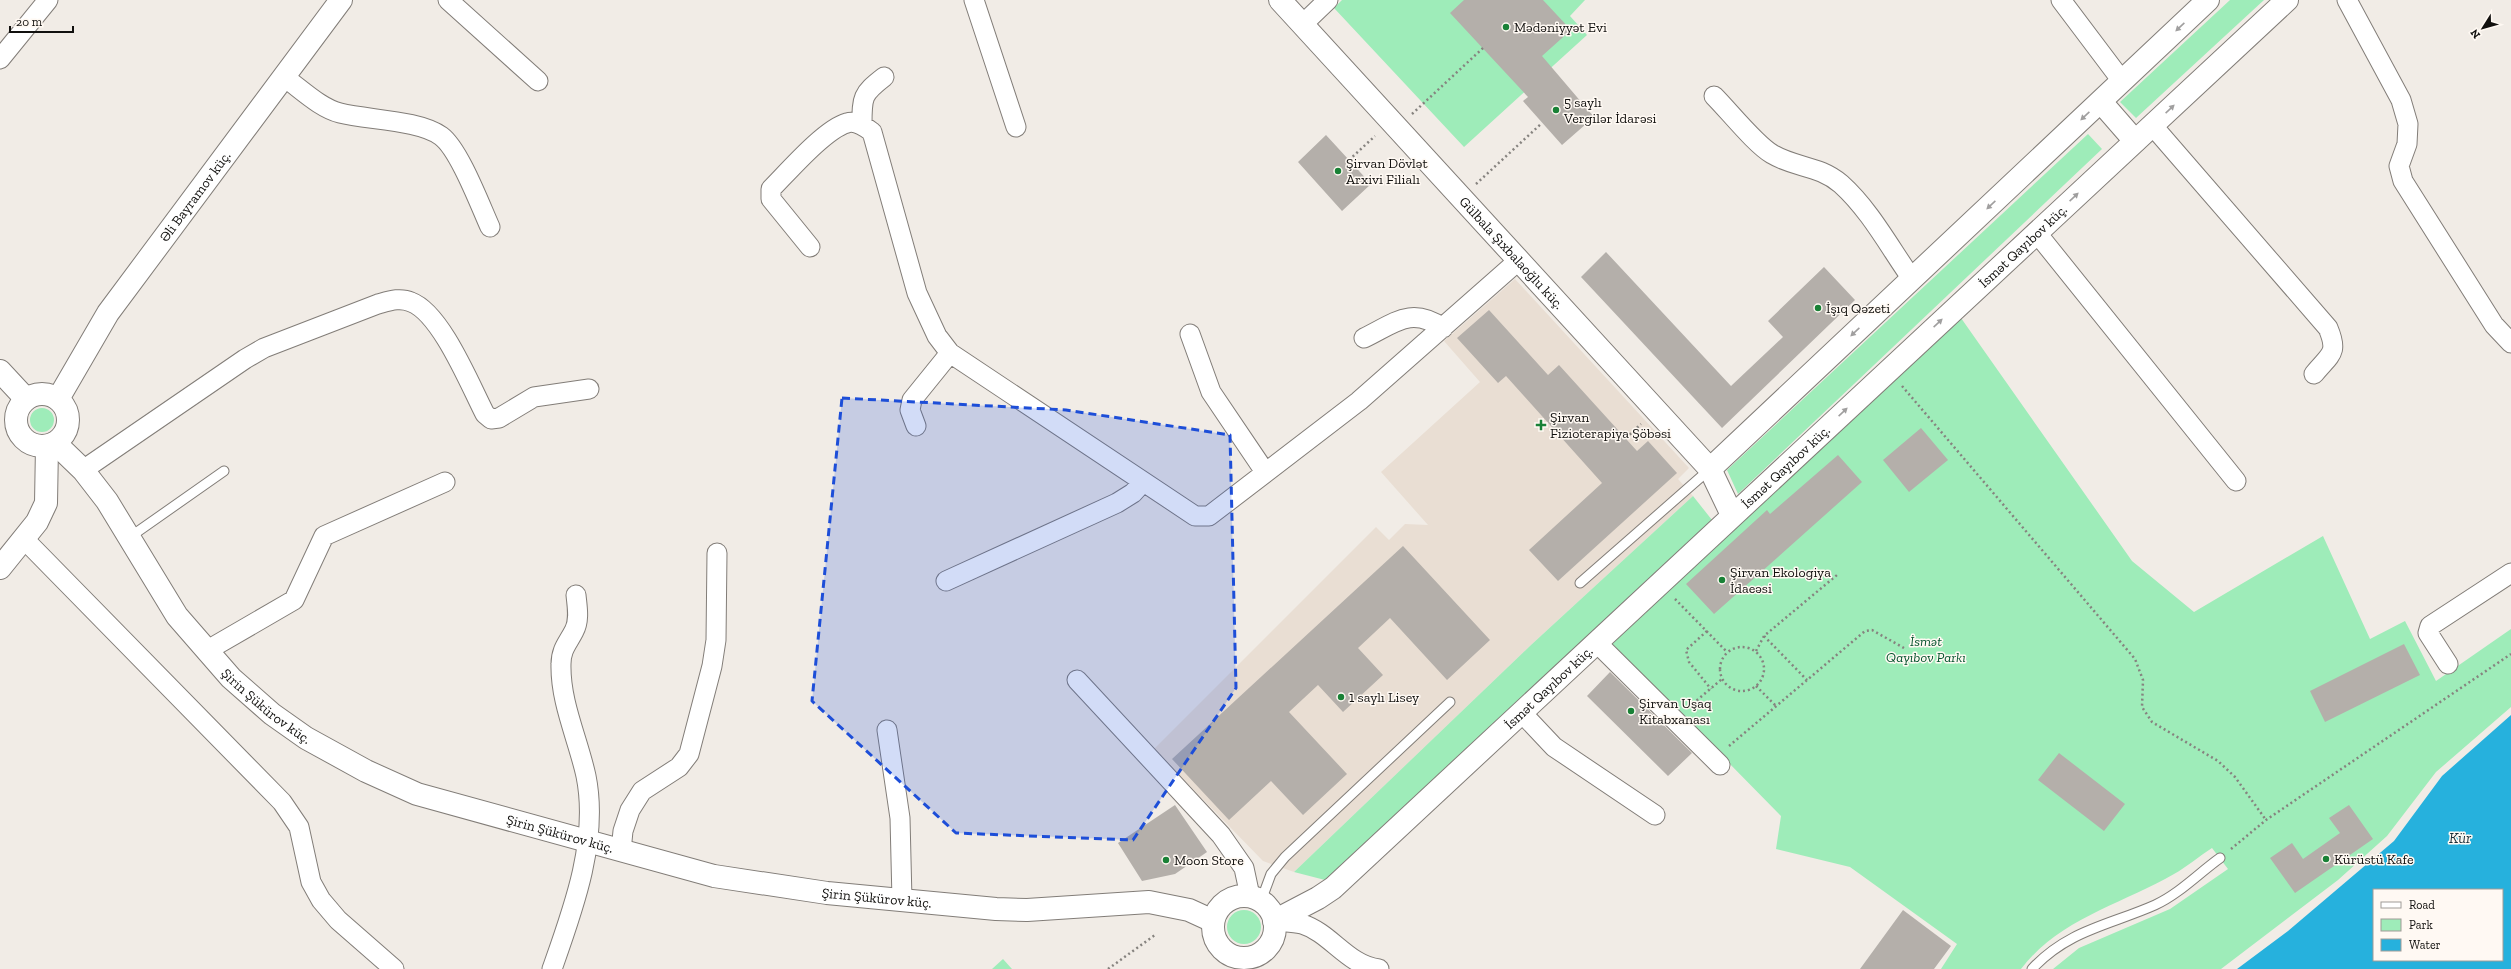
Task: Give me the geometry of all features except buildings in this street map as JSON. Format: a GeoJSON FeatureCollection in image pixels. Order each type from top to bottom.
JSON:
{"type":"FeatureCollection","features":[{"type":"Feature","properties":{"kind":"street"},"geometry":{"type":"LineString","coordinates":[[0,59],[48,0]]}},
{"type":"Feature","properties":{"kind":"street","name":"Əli Bayramov küç."},"geometry":{"type":"LineString","coordinates":[[58,399],[108,313],[341,0]]}},
{"type":"Feature","properties":{"kind":"street"},"geometry":{"type":"LineString","coordinates":[[448,0],[538,81]]}},
{"type":"Feature","properties":{"kind":"street"},"geometry":{"type":"LineString","coordinates":[[974,0],[1016,127]]}},
{"type":"Feature","properties":{"kind":"street","name":"Gülbala Şıxbalaoğlu küç."},"geometry":{"type":"LineString","coordinates":[[1280,0],[1710,469],[1732,515]]}},
{"type":"Feature","properties":{"kind":"street"},"geometry":{"type":"LineString","coordinates":[[1303,24],[1328,0]]}},
{"type":"Feature","properties":{"kind":"street"},"geometry":{"type":"LineString","coordinates":[[2061,0],[2122,81]]}},
{"type":"Feature","properties":{"kind":"street"},"geometry":{"type":"LineString","coordinates":[[1710,469],[2208,0]]}},
{"type":"Feature","properties":{"kind":"street","name":"İsmət Qayıbov küç."},"geometry":{"type":"LineString","coordinates":[[1274,921],[1333,888],[1888,369],[2286,0]]}},
{"type":"Feature","properties":{"kind":"street"},"geometry":{"type":"LineString","coordinates":[[2347,0],[2400,100],[2408,124],[2407,144],[2399,166],[2403,181],[2494,325],[2511,343]]}},
{"type":"Feature","properties":{"kind":"street"},"geometry":{"type":"LineString","coordinates":[[284,77],[322,104],[339,112],[424,128],[442,136],[455,153],[490,227]]}},
{"type":"Feature","properties":{"kind":"street"},"geometry":{"type":"LineString","coordinates":[[862,124],[862,98],[867,90],[884,77]]}},
{"type":"Feature","properties":{"kind":"street"},"geometry":{"type":"LineString","coordinates":[[1714,96],[1771,154],[1786,161],[1810,166],[1826,173],[1841,185],[1862,208],[1912,279]]}},
{"type":"Feature","properties":{"kind":"street"},"geometry":{"type":"LineString","coordinates":[[2101,102],[2135,141]]}},
{"type":"Feature","properties":{"kind":"street"},"geometry":{"type":"LineString","coordinates":[[810,247],[772,199],[771,189],[831,132],[848,123],[862,124],[872,132],[917,293],[937,336],[950,353],[1195,516],[1209,516],[1359,401],[1519,260]]}},
{"type":"Feature","properties":{"kind":"street"},"geometry":{"type":"LineString","coordinates":[[2152,125],[2328,328],[2334,344],[2333,351],[2314,374]]}},
{"type":"Feature","properties":{"kind":"street"},"geometry":{"type":"LineString","coordinates":[[2036,232],[2236,481]]}},
{"type":"Feature","properties":{"kind":"street"},"geometry":{"type":"LineString","coordinates":[[83,470],[158,418],[264,348],[378,304],[397,299],[411,301],[424,309],[445,336],[485,414],[491,419],[499,418],[534,397],[589,389]]}},
{"type":"Feature","properties":{"kind":"street"},"geometry":{"type":"LineString","coordinates":[[1364,338],[1401,320],[1419,316],[1430,319],[1443,328]]}},
{"type":"Feature","properties":{"kind":"street"},"geometry":{"type":"LineString","coordinates":[[1190,334],[1211,392],[1265,472]]}},
{"type":"Feature","properties":{"kind":"street"},"geometry":{"type":"LineString","coordinates":[[916,426],[910,410],[912,400],[950,353]]}},
{"type":"Feature","properties":{"kind":"street"},"geometry":{"type":"LineString","coordinates":[[0,371],[26,399]]}},
{"type":"Feature","properties":{"kind":"street"},"geometry":{"type":"LineString","coordinates":[[42,393],[58,399],[68,413],[69,422],[62,437],[51,444],[30,443],[18,430],[16,413],[26,399],[42,393]]}},
{"type":"Feature","properties":{"kind":"street"},"geometry":{"type":"LineString","coordinates":[[0,568],[25,540],[37,522],[46,503],[51,444]]}},
{"type":"Feature","properties":{"kind":"street","name":"Şirin Şükürov küç."},"geometry":{"type":"LineString","coordinates":[[51,444],[83,470],[130,537],[177,616],[231,678],[272,714],[306,738],[366,771],[417,794],[714,876],[827,893],[1027,910],[1149,902],[1190,910],[1213,921]]}},
{"type":"Feature","properties":{"kind":"street"},"geometry":{"type":"LineString","coordinates":[[206,651],[294,600],[324,536],[445,482]]}},
{"type":"Feature","properties":{"kind":"street"},"geometry":{"type":"LineString","coordinates":[[946,581],[1117,504],[1133,493],[1143,482]]}},
{"type":"Feature","properties":{"kind":"street"},"geometry":{"type":"LineString","coordinates":[[25,540],[282,802],[299,827],[311,882],[321,900],[338,920],[394,969]]}},
{"type":"Feature","properties":{"kind":"street"},"geometry":{"type":"LineString","coordinates":[[622,851],[623,831],[630,810],[642,791],[679,767],[689,754],[712,666],[716,640],[717,553]]}},
{"type":"Feature","properties":{"kind":"street"},"geometry":{"type":"LineString","coordinates":[[2448,664],[2428,633],[2430,626],[2511,573]]}},
{"type":"Feature","properties":{"kind":"street"},"geometry":{"type":"LineString","coordinates":[[552,969],[575,899],[586,840],[589,807],[586,777],[563,688],[560,663],[564,646],[575,630],[578,618],[576,595]]}},
{"type":"Feature","properties":{"kind":"street"},"geometry":{"type":"LineString","coordinates":[[1596,642],[1717,762]]}},
{"type":"Feature","properties":{"kind":"street"},"geometry":{"type":"LineString","coordinates":[[1077,680],[1221,835],[1244,868],[1255,899]]}},
{"type":"Feature","properties":{"kind":"street"},"geometry":{"type":"LineString","coordinates":[[1521,712],[1554,748],[1655,815]]}},
{"type":"Feature","properties":{"kind":"street"},"geometry":{"type":"LineString","coordinates":[[887,730],[900,818],[902,900]]}},
{"type":"Feature","properties":{"kind":"street"},"geometry":{"type":"LineString","coordinates":[[1238,896],[1255,899],[1270,910],[1274,921],[1275,933],[1270,944],[1261,953],[1234,963],[1218,944],[1213,933],[1213,921],[1218,910],[1226,901],[1238,896]]}},
{"type":"Feature","properties":{"kind":"street"},"geometry":{"type":"LineString","coordinates":[[1274,921],[1302,924],[1315,931],[1357,962],[1379,969]]}},
{"type":"Feature","properties":{"kind":"lane"},"geometry":{"type":"LineString","coordinates":[[1580,583],[1710,469]]}},
{"type":"Feature","properties":{"kind":"lane"},"geometry":{"type":"LineString","coordinates":[[130,537],[224,471]]}},
{"type":"Feature","properties":{"kind":"lane"},"geometry":{"type":"LineString","coordinates":[[1255,899],[1271,874],[1285,857],[1450,702]]}},
{"type":"Feature","properties":{"kind":"lane"},"geometry":{"type":"LineString","coordinates":[[2032,969],[2057,946],[2081,932],[2156,904],[2220,858]]}},
{"type":"Feature","properties":{"kind":"path"},"geometry":{"type":"LineString","coordinates":[[1349,160],[1394,125],[1483,48]]}},
{"type":"Feature","properties":{"kind":"path"},"geometry":{"type":"LineString","coordinates":[[1461,198],[1542,122]]}},
{"type":"Feature","properties":{"kind":"path"},"geometry":{"type":"LineString","coordinates":[[1888,369],[2135,659],[2143,680],[2142,707],[2152,722],[2218,760],[2235,777],[2266,820]]}},
{"type":"Feature","properties":{"kind":"path"},"geometry":{"type":"LineString","coordinates":[[1756,651],[1764,636],[1837,575]]}},
{"type":"Feature","properties":{"kind":"path"},"geometry":{"type":"LineString","coordinates":[[1658,584],[1727,652]]}},
{"type":"Feature","properties":{"kind":"path"},"geometry":{"type":"LineString","coordinates":[[1717,762],[1776,706],[1865,631],[1872,630],[1904,648]]}},
{"type":"Feature","properties":{"kind":"path"},"geometry":{"type":"LineString","coordinates":[[1707,631],[1686,650],[1686,657],[1711,689]]}},
{"type":"Feature","properties":{"kind":"path"},"geometry":{"type":"LineString","coordinates":[[1764,636],[1807,680]]}},
{"type":"Feature","properties":{"kind":"path"},"geometry":{"type":"LineString","coordinates":[[1736,647],[1746,647],[1756,651],[1762,659],[1764,669],[1762,679],[1756,686],[1747,691],[1737,691],[1728,687],[1722,679],[1719,670],[1721,660],[1727,652],[1736,647]]}},
{"type":"Feature","properties":{"kind":"path"},"geometry":{"type":"LineString","coordinates":[[2220,858],[2266,820],[2511,654]]}},
{"type":"Feature","properties":{"kind":"path"},"geometry":{"type":"LineString","coordinates":[[1674,720],[1722,679]]}},
{"type":"Feature","properties":{"kind":"path"},"geometry":{"type":"LineString","coordinates":[[1756,686],[1776,706]]}},
{"type":"Feature","properties":{"kind":"path"},"geometry":{"type":"LineString","coordinates":[[1108,969],[1155,935]]}},
{"type":"Feature","properties":{"kind":"highlighted area"},"geometry":{"type":"Polygon","coordinates":[[[842,398],[1066,410],[1230,435],[1236,688],[1133,840],[956,833],[812,701],[842,398]]]}},
{"type":"Feature","properties":{"kind":"shaded area"},"geometry":{"type":"Polygon","coordinates":[[[1515,279],[1689,468],[1678,479],[1693,496],[1531,645],[1294,872],[1263,861],[1154,749],[1376,527],[1389,540],[1405,524],[1428,525],[1381,472],[1480,382],[1444,341],[1515,279]]]}},
{"type":"Feature","properties":{"kind":"green space"},"geometry":{"type":"Polygon","coordinates":[[[1342,0],[1585,0],[1570,16],[1587,35],[1464,147],[1334,8],[1342,0]]]}},
{"type":"Feature","properties":{"kind":"green space"},"geometry":{"type":"Polygon","coordinates":[[[2230,0],[2264,0],[2136,118],[2120,102],[2230,0]]]}},
{"type":"Feature","properties":{"kind":"green space"},"geometry":{"type":"Polygon","coordinates":[[[2088,134],[2102,149],[1738,494],[1727,470],[2088,134]]]}},
{"type":"Feature","properties":{"kind":"green space","name":"İsmət Qayıbov Parkı"},"geometry":{"type":"Polygon","coordinates":[[[1961,318],[2132,561],[2194,612],[2323,536],[2370,639],[2405,621],[2436,681],[2511,629],[2511,707],[2436,772],[2387,836],[2338,880],[2221,969],[2053,969],[2079,948],[2170,909],[2228,869],[2212,848],[2184,868],[2154,885],[2072,925],[2054,937],[2036,952],[2021,969],[1941,969],[1957,944],[1850,867],[1776,849],[1781,816],[1610,642],[1961,318]]]}},
{"type":"Feature","properties":{"kind":"green space"},"geometry":{"type":"Polygon","coordinates":[[[42,408],[47,409],[53,415],[53,425],[47,431],[42,432],[37,431],[31,425],[30,420],[31,415],[37,409],[42,408]]]}},
{"type":"Feature","properties":{"kind":"green space"},"geometry":{"type":"Polygon","coordinates":[[[1693,496],[1712,520],[1325,880],[1294,872],[1531,645],[1693,496]]]}},
{"type":"Feature","properties":{"kind":"green space"},"geometry":{"type":"Polygon","coordinates":[[[1247,910],[1256,915],[1260,920],[1260,934],[1256,939],[1251,943],[1241,944],[1237,943],[1228,934],[1227,924],[1228,920],[1237,911],[1247,910]]]}},
{"type":"Feature","properties":{"kind":"green space"},"geometry":{"type":"Polygon","coordinates":[[[1003,959],[1012,969],[992,969],[1003,959]]]}},
{"type":"Feature","properties":{"kind":"water","name":"Kür"},"geometry":{"type":"Polygon","coordinates":[[[2511,715],[2511,969],[2237,969],[2288,931],[2394,841],[2442,776],[2511,715]]]}},
{"type":"Feature","properties":{"kind":"place","name":"Mədəniyyət Evi"},"geometry":{"type":"Point","coordinates":[1506,27]}},
{"type":"Feature","properties":{"kind":"place","name":"5 saylı Vergilər İdarəsi"},"geometry":{"type":"Point","coordinates":[1556,110]}},
{"type":"Feature","properties":{"kind":"place","name":"Şirvan Dövlət Arxivi Filialı"},"geometry":{"type":"Point","coordinates":[1338,171]}},
{"type":"Feature","properties":{"kind":"place","name":"İşıq Qəzeti"},"geometry":{"type":"Point","coordinates":[1818,308]}},
{"type":"Feature","properties":{"kind":"place","name":"Şirvan Fizioterapiya Şöbəsi"},"geometry":{"type":"Point","coordinates":[1541,425]}},
{"type":"Feature","properties":{"kind":"place","name":"Şirvan Ekologiya İdaeəsi"},"geometry":{"type":"Point","coordinates":[1722,580]}},
{"type":"Feature","properties":{"kind":"place","name":"1 saylı Lisey"},"geometry":{"type":"Point","coordinates":[1341,697]}},
{"type":"Feature","properties":{"kind":"place","name":"Şirvan Uşaq Kitabxanası"},"geometry":{"type":"Point","coordinates":[1631,711]}},
{"type":"Feature","properties":{"kind":"place","name":"Kürüstü Kafe"},"geometry":{"type":"Point","coordinates":[2326,859]}},
{"type":"Feature","properties":{"kind":"place","name":"Moon Store"},"geometry":{"type":"Point","coordinates":[1166,860]}}]}
